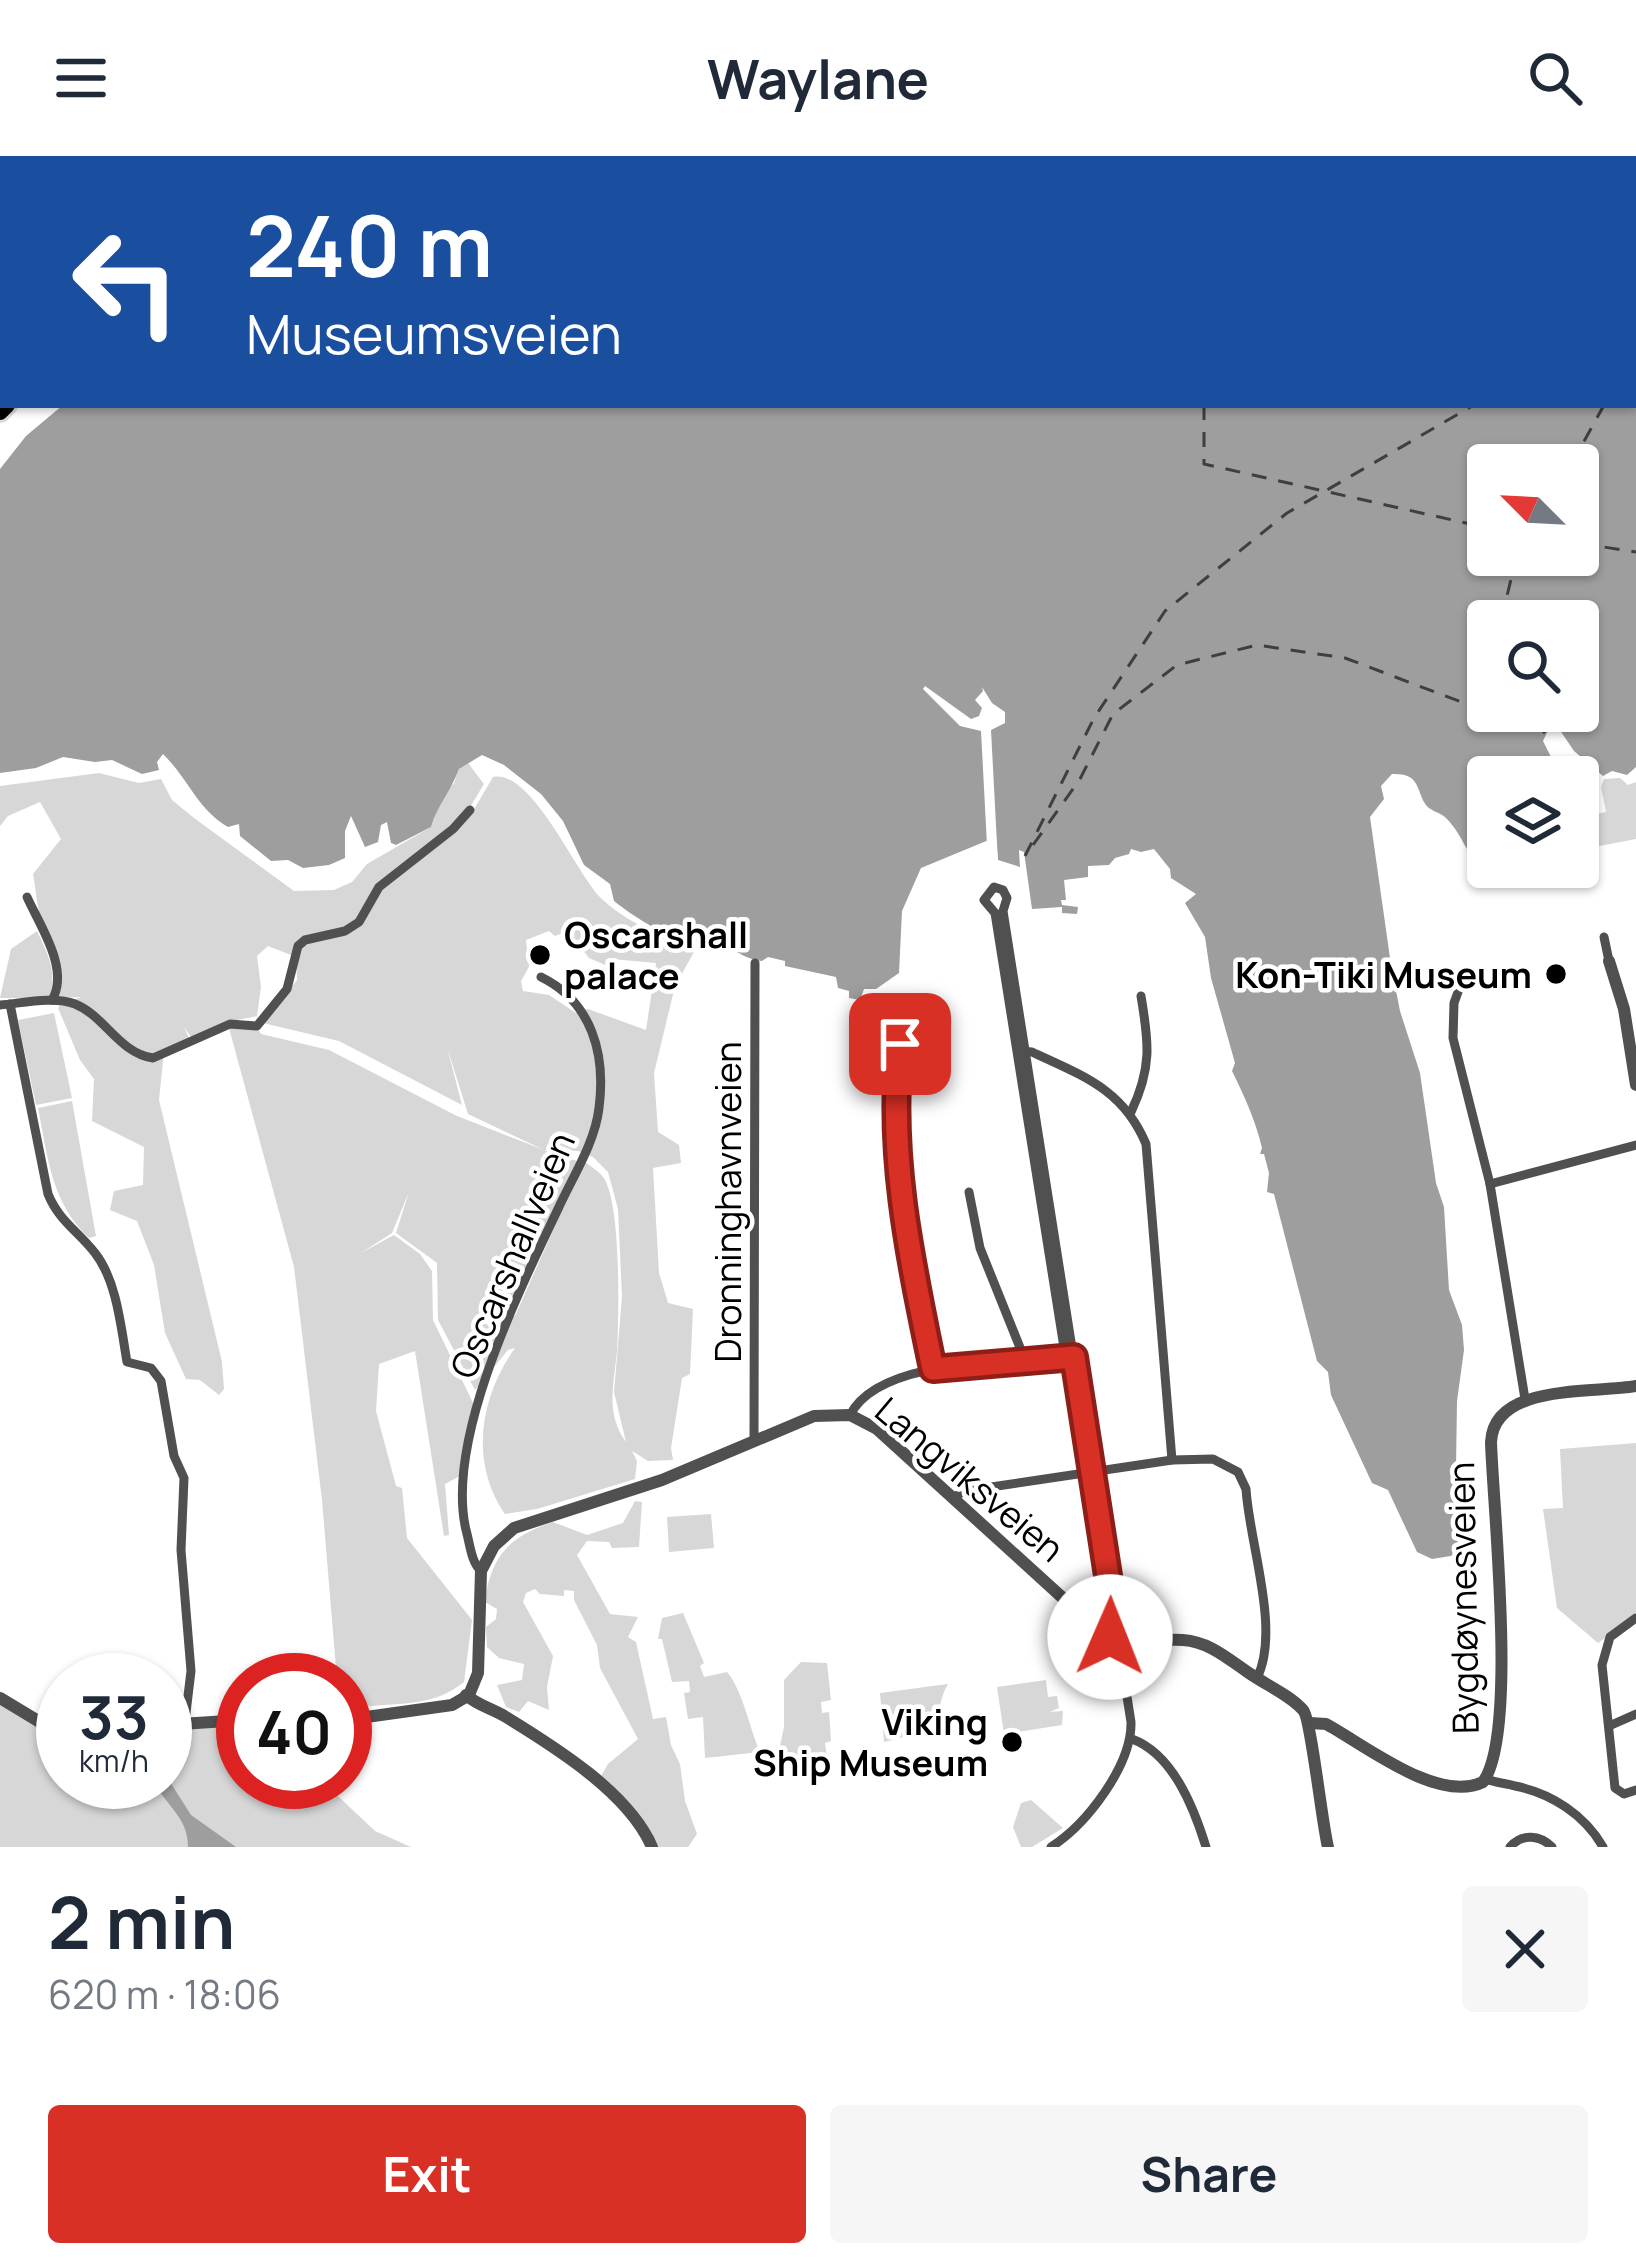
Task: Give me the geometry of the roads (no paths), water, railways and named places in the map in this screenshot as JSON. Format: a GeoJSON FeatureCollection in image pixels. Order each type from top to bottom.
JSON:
{"type":"FeatureCollection","features":[{"type":"Feature","properties":{"kind":"street"},"geometry":{"type":"LineString","coordinates":[[189,1653],[182,1550],[184,1478],[174,1456],[163,1387],[151,1368],[127,1362],[105,1270],[56,1212],[48,1194],[5,1004],[52,1000],[88,1011],[143,1057],[161,1055],[230,1024],[257,1026],[287,989],[298,946],[359,922],[380,887],[470,810]]}},
{"type":"Feature","properties":{"kind":"street"},"geometry":{"type":"LineString","coordinates":[[1011,987],[995,913],[984,900],[994,887],[1007,898],[1003,911],[1011,987],[1132,1739],[1087,1817],[1051,1847]]}},
{"type":"Feature","properties":{"kind":"street"},"geometry":{"type":"LineString","coordinates":[[27,897],[54,957],[58,980],[52,1000]]}},
{"type":"Feature","properties":{"kind":"street"},"geometry":{"type":"LineString","coordinates":[[1604,937],[1624,1009],[1636,1085]]}},
{"type":"Feature","properties":{"kind":"street","name":"Dronninghavnveien"},"geometry":{"type":"LineString","coordinates":[[754,1440],[755,963]]}},
{"type":"Feature","properties":{"kind":"street"},"geometry":{"type":"LineString","coordinates":[[1466,970],[1454,1004],[1453,1038],[1490,1184],[1525,1399],[1636,1386]]}},
{"type":"Feature","properties":{"kind":"street","name":"Oscarshallveien"},"geometry":{"type":"LineString","coordinates":[[481,1571],[474,1563],[464,1522],[462,1493],[469,1438],[523,1283],[599,1112],[601,1068],[593,1032],[572,997],[541,977]]}},
{"type":"Feature","properties":{"kind":"street"},"geometry":{"type":"LineString","coordinates":[[1131,1112],[1150,1050],[1141,996]]}},
{"type":"Feature","properties":{"kind":"street"},"geometry":{"type":"LineString","coordinates":[[900,1044],[902,1210],[933,1369]]}},
{"type":"Feature","properties":{"kind":"street"},"geometry":{"type":"LineString","coordinates":[[1021,1051],[1108,1090],[1131,1112],[1149,1158],[1172,1460]]}},
{"type":"Feature","properties":{"kind":"street"},"geometry":{"type":"LineString","coordinates":[[1490,1184],[1636,1145]]}},
{"type":"Feature","properties":{"kind":"street"},"geometry":{"type":"LineString","coordinates":[[969,1192],[980,1248],[1024,1360]]}},
{"type":"Feature","properties":{"kind":"street"},"geometry":{"type":"LineString","coordinates":[[850,1415],[874,1388],[933,1369],[1070,1357]]}},
{"type":"Feature","properties":{"kind":"street","name":"Bygdøynesveien"},"geometry":{"type":"LineString","coordinates":[[1486,1778],[1496,1752],[1501,1623],[1491,1435],[1502,1412],[1525,1399]]}},
{"type":"Feature","properties":{"kind":"street","name":"Langviksveien"},"geometry":{"type":"LineString","coordinates":[[481,1571],[494,1546],[514,1528],[648,1485],[814,1416],[850,1415],[877,1429],[1087,1620],[1114,1639]]}},
{"type":"Feature","properties":{"kind":"street"},"geometry":{"type":"LineString","coordinates":[[953,1498],[964,1491],[1172,1460],[1213,1459],[1228,1465],[1243,1480],[1263,1597],[1263,1651],[1256,1678]]}},
{"type":"Feature","properties":{"kind":"street"},"geometry":{"type":"LineString","coordinates":[[468,1693],[477,1659],[481,1571]]}},
{"type":"Feature","properties":{"kind":"street"},"geometry":{"type":"LineString","coordinates":[[1636,1618],[1614,1632],[1604,1650],[1602,1674],[1615,1788],[1624,1794],[1636,1790]]}},
{"type":"Feature","properties":{"kind":"street"},"geometry":{"type":"LineString","coordinates":[[1114,1639],[1193,1641],[1212,1648],[1303,1709],[1310,1723],[1315,1785],[1328,1847]]}},
{"type":"Feature","properties":{"kind":"street"},"geometry":{"type":"LineString","coordinates":[[372,1716],[435,1707],[468,1693]]}},
{"type":"Feature","properties":{"kind":"street"},"geometry":{"type":"LineString","coordinates":[[468,1693],[549,1743],[587,1773],[634,1816],[652,1847]]}},
{"type":"Feature","properties":{"kind":"street"},"geometry":{"type":"LineString","coordinates":[[0,1698],[36,1720]]}},
{"type":"Feature","properties":{"kind":"street"},"geometry":{"type":"LineString","coordinates":[[1609,1726],[1636,1714]]}},
{"type":"Feature","properties":{"kind":"street"},"geometry":{"type":"LineString","coordinates":[[1310,1723],[1326,1724],[1431,1781],[1467,1787],[1486,1778],[1522,1787],[1560,1804],[1588,1824],[1603,1847]]}},
{"type":"Feature","properties":{"kind":"street"},"geometry":{"type":"LineString","coordinates":[[1132,1739],[1152,1751],[1183,1789],[1205,1847]]}},
{"type":"Feature","properties":{"kind":"street"},"geometry":{"type":"LineString","coordinates":[[1510,1847],[1529,1837],[1552,1847]]}},
{"type":"Feature","properties":{"kind":"place","name":"Oscarshall palace"},"geometry":{"type":"Point","coordinates":[540,955]}},
{"type":"Feature","properties":{"kind":"place","name":"Kon-Tiki Museum"},"geometry":{"type":"Point","coordinates":[1556,974]}},
{"type":"Feature","properties":{"kind":"place","name":"Viking Ship Museum"},"geometry":{"type":"Point","coordinates":[1012,1742]}}]}
